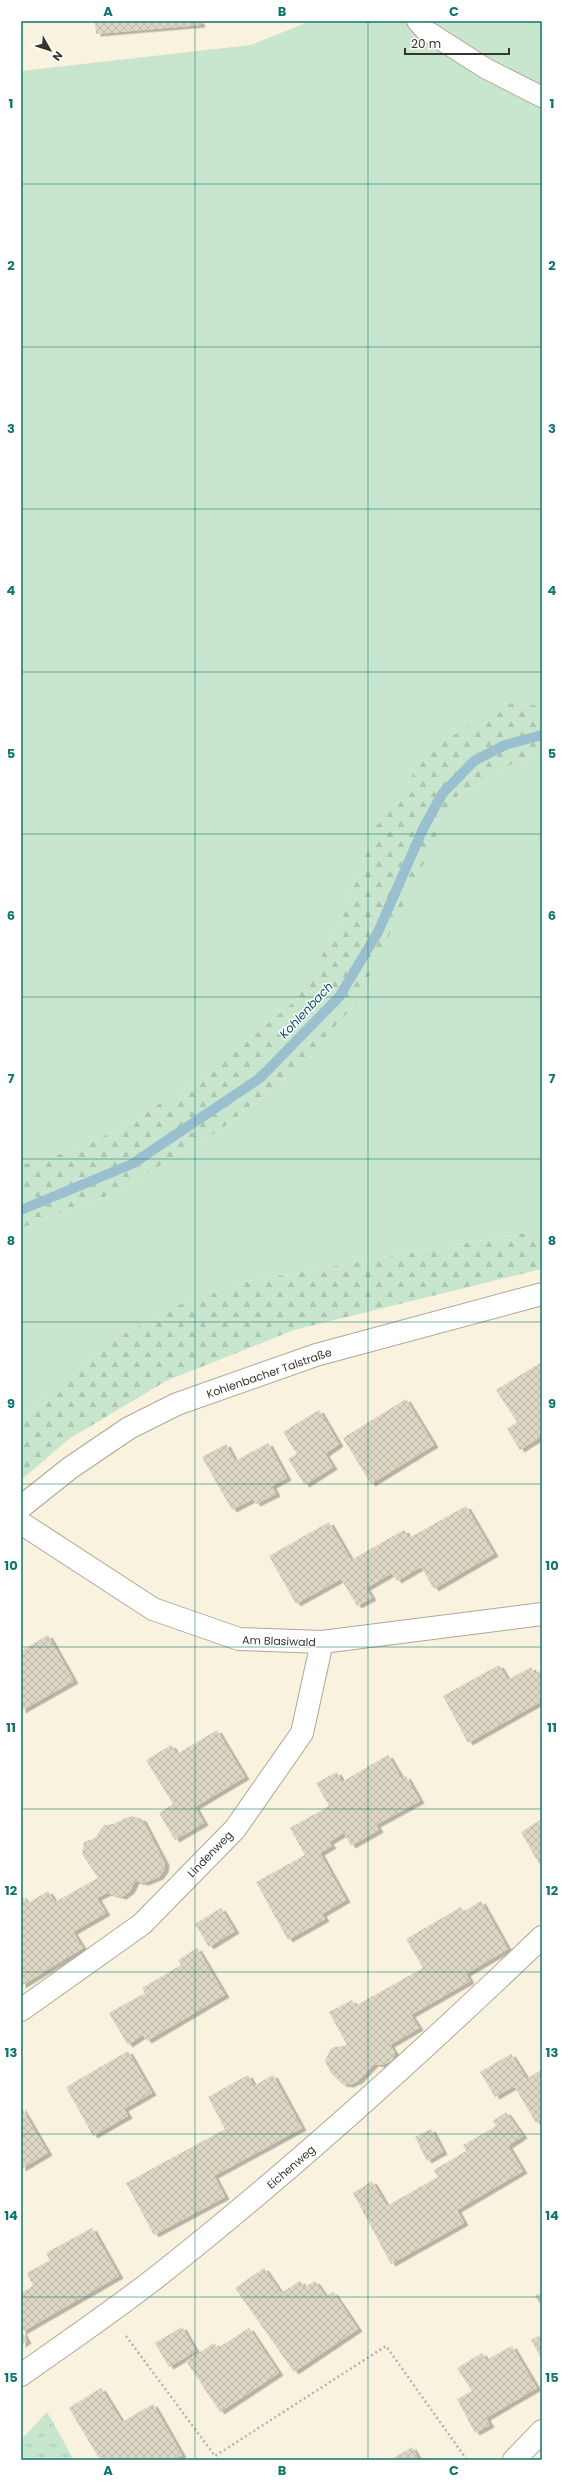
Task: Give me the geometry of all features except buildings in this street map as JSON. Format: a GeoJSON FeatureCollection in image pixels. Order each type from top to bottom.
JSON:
{"type":"FeatureCollection","features":[{"type":"Feature","properties":{"kind":"street","name":"Kohlenbacher Talstraße"},"geometry":{"type":"LineString","coordinates":[[21,1507],[70,1468],[130,1428],[177,1404],[316,1355],[542,1294]]}},
{"type":"Feature","properties":{"kind":"street","name":"Am Blasiwald"},"geometry":{"type":"LineString","coordinates":[[21,1524],[153,1609],[238,1639],[322,1642],[542,1614]]}},
{"type":"Feature","properties":{"kind":"street","name":"Lindenweg"},"geometry":{"type":"LineString","coordinates":[[21,2010],[142,1924],[235,1829],[302,1733],[322,1642]]}},
{"type":"Feature","properties":{"kind":"street","name":"Eichenweg"},"geometry":{"type":"LineString","coordinates":[[21,2376],[166,2270],[275,2181],[408,2064],[542,1937]]}},
{"type":"Feature","properties":{"kind":"street"},"geometry":{"type":"LineString","coordinates":[[514,2460],[542,2431]]}},
{"type":"Feature","properties":{"kind":"lane"},"geometry":{"type":"LineString","coordinates":[[417,21],[424,29],[485,68],[542,97]]}},
{"type":"Feature","properties":{"kind":"path"},"geometry":{"type":"LineString","coordinates":[[108,2312],[215,2456],[386,2346],[467,2460]]}},
{"type":"Feature","properties":{"kind":"green space"},"geometry":{"type":"Polygon","coordinates":[[[311,21],[542,21],[542,706],[507,703],[373,831],[340,924],[297,999],[202,1079],[83,1148],[21,1165],[21,71],[251,45],[311,21]]]}},
{"type":"Feature","properties":{"kind":"green space"},"geometry":{"type":"Polygon","coordinates":[[[507,703],[542,706],[542,756],[512,764],[455,798],[357,1002],[288,1078],[217,1132],[112,1194],[21,1228],[21,1165],[83,1148],[202,1079],[297,999],[340,924],[373,831],[431,749],[507,703]]]}},
{"type":"Feature","properties":{"kind":"green space"},"geometry":{"type":"Polygon","coordinates":[[[542,756],[542,1230],[244,1282],[173,1307],[115,1339],[21,1417],[21,1228],[112,1194],[217,1132],[288,1078],[435,837],[455,798],[512,764],[542,756]]]}},
{"type":"Feature","properties":{"kind":"green space"},"geometry":{"type":"Polygon","coordinates":[[[542,1230],[542,1269],[294,1330],[166,1381],[69,1439],[21,1480],[21,1417],[115,1339],[173,1307],[244,1282],[542,1230]]]}},
{"type":"Feature","properties":{"kind":"green space"},"geometry":{"type":"Polygon","coordinates":[[[47,2412],[74,2460],[21,2460],[21,2440],[47,2412]]]}},
{"type":"Feature","properties":{"kind":"waterway","name":"Kohlenbach"},"geometry":{"type":"LineString","coordinates":[[21,1210],[132,1164],[260,1078],[339,997],[378,932],[422,831],[442,794],[474,761],[505,745],[542,735]]}}]}
